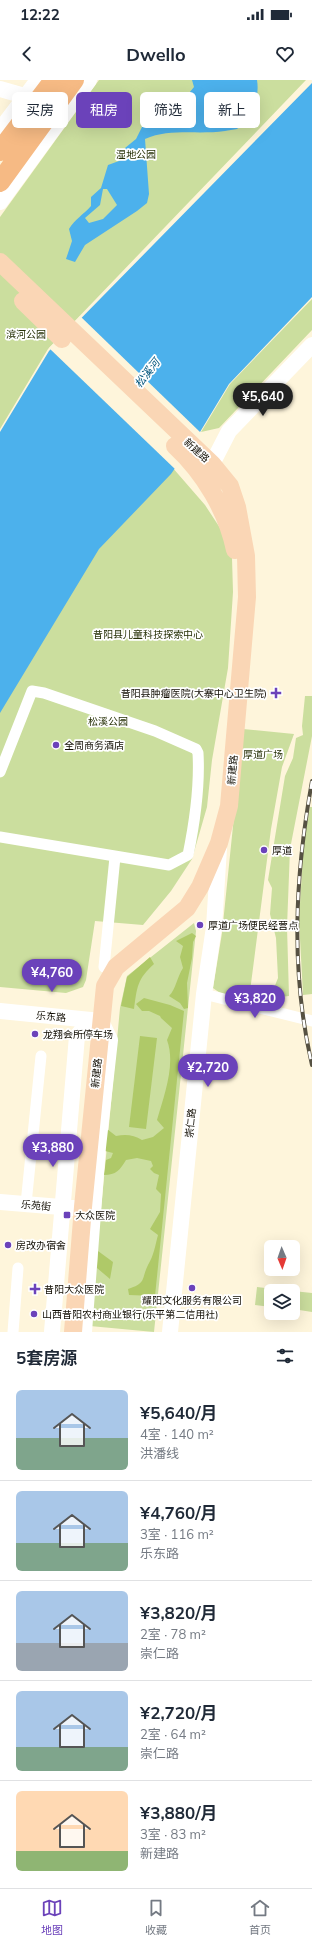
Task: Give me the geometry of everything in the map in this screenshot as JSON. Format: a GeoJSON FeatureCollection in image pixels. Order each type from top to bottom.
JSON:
{"type":"FeatureCollection","features":[{"type":"Feature","properties":{"kind":"highway"},"geometry":{"type":"LineString","coordinates":[[40,92],[54,80]]}},
{"type":"Feature","properties":{"kind":"highway"},"geometry":{"type":"LineString","coordinates":[[0,182],[74,80]]}},
{"type":"Feature","properties":{"kind":"highway"},"geometry":{"type":"LineString","coordinates":[[0,151],[14,128]]}},
{"type":"Feature","properties":{"kind":"main road"},"geometry":{"type":"LineString","coordinates":[[35,92],[38,80]]}},
{"type":"Feature","properties":{"kind":"main road"},"geometry":{"type":"LineString","coordinates":[[0,202],[89,80]]}},
{"type":"Feature","properties":{"kind":"main road"},"geometry":{"type":"LineString","coordinates":[[0,89],[12,92]]}},
{"type":"Feature","properties":{"kind":"main road"},"geometry":{"type":"LineString","coordinates":[[0,130],[12,118]]}},
{"type":"Feature","properties":{"kind":"main road","name":"新建路"},"geometry":{"type":"LineString","coordinates":[[0,262],[46,314],[207,470],[230,486],[237,507],[246,556],[247,597],[229,806],[219,842],[200,888],[187,908],[116,968],[105,986],[96,1015],[68,1208],[63,1332]]}},
{"type":"Feature","properties":{"kind":"main road","name":"新建路"},"geometry":{"type":"LineString","coordinates":[[0,278],[46,314]]}},
{"type":"Feature","properties":{"kind":"main road"},"geometry":{"type":"LineString","coordinates":[[207,470],[229,431],[312,345]]}},
{"type":"Feature","properties":{"kind":"main road","name":"新建路"},"geometry":{"type":"LineString","coordinates":[[73,1332],[96,1015],[94,986],[104,966],[180,900],[201,860],[217,804],[237,599],[236,556],[225,518],[207,470]]}},
{"type":"Feature","properties":{"kind":"main road","name":"崇仁路"},"geometry":{"type":"LineString","coordinates":[[170,1332],[204,994],[214,927],[219,842]]}},
{"type":"Feature","properties":{"kind":"main road","name":"乐东路"},"geometry":{"type":"LineString","coordinates":[[0,1002],[96,1015]]}},
{"type":"Feature","properties":{"kind":"main road","name":"乐东路"},"geometry":{"type":"LineString","coordinates":[[0,1011],[96,1015]]}},
{"type":"Feature","properties":{"kind":"main road"},"geometry":{"type":"LineString","coordinates":[[84,1332],[98,1147],[110,1040],[96,1015]]}},
{"type":"Feature","properties":{"kind":"main road","name":"乐苑街"},"geometry":{"type":"LineString","coordinates":[[0,1202],[68,1208]]}},
{"type":"Feature","properties":{"kind":"main road"},"geometry":{"type":"LineString","coordinates":[[52,1332],[68,1208]]}},
{"type":"Feature","properties":{"kind":"street"},"geometry":{"type":"LineString","coordinates":[[0,772],[10,750],[32,691],[44,693],[155,731],[196,749],[199,769],[197,806],[188,855],[169,865],[0,837]]}},
{"type":"Feature","properties":{"kind":"street"},"geometry":{"type":"LineString","coordinates":[[104,966],[115,857]]}},
{"type":"Feature","properties":{"kind":"street"},"geometry":{"type":"LineString","coordinates":[[204,994],[312,1021]]}},
{"type":"Feature","properties":{"kind":"street"},"geometry":{"type":"LineString","coordinates":[[26,1204],[41,1056]]}},
{"type":"Feature","properties":{"kind":"street"},"geometry":{"type":"LineString","coordinates":[[13,1332],[18,1268]]}},
{"type":"Feature","properties":{"kind":"green space","name":"湿地公园"},"geometry":{"type":"Polygon","coordinates":[[[99,80],[306,80],[260,128],[260,92],[204,92],[204,128],[260,128],[48,349],[0,429],[0,217],[64,128],[68,128],[68,123],[76,112],[76,128],[132,128],[132,92],[90,92],[99,80]]]}},
{"type":"Feature","properties":{"kind":"green space"},"geometry":{"type":"Polygon","coordinates":[[[312,299],[312,330],[219,428],[201,432],[230,384],[312,299]]]}},
{"type":"Feature","properties":{"kind":"green space","name":"松溪公园"},"geometry":{"type":"Polygon","coordinates":[[[172,467],[205,505],[222,531],[232,558],[233,592],[228,668],[212,760],[207,807],[192,859],[171,891],[143,925],[95,921],[86,980],[83,987],[66,993],[0,987],[0,692],[58,594],[172,467]]]}},
{"type":"Feature","properties":{"kind":"green space"},"geometry":{"type":"Polygon","coordinates":[[[305,696],[312,696],[312,736],[290,849],[287,927],[289,996],[270,998],[278,978],[276,938],[270,914],[272,888],[268,880],[285,776],[293,758],[296,738],[303,735],[302,726],[305,696]]]}},
{"type":"Feature","properties":{"kind":"green space","name":"厚道广场"},"geometry":{"type":"Polygon","coordinates":[[[243,729],[294,734],[282,767],[271,829],[249,999],[235,998],[225,995],[213,988],[222,933],[243,729]]]}},
{"type":"Feature","properties":{"kind":"green space"},"geometry":{"type":"Polygon","coordinates":[[[310,807],[312,807],[312,994],[303,995],[299,920],[304,839],[310,807]]]}},
{"type":"Feature","properties":{"kind":"green space"},"geometry":{"type":"Polygon","coordinates":[[[194,923],[196,931],[154,1332],[90,1326],[120,1008],[127,976],[194,923]]]}},
{"type":"Feature","properties":{"kind":"green space"},"geometry":{"type":"Polygon","coordinates":[[[192,933],[196,936],[193,942],[192,958],[187,983],[188,1008],[184,1009],[180,1003],[169,996],[183,968],[180,957],[183,946],[176,941],[192,933]]]}},
{"type":"Feature","properties":{"kind":"green space"},"geometry":{"type":"Polygon","coordinates":[[[150,957],[154,964],[148,969],[141,979],[136,995],[134,1009],[121,1006],[127,977],[150,957]]]}},
{"type":"Feature","properties":{"kind":"green space"},"geometry":{"type":"Polygon","coordinates":[[[144,998],[170,1005],[184,1011],[155,1296],[129,1295],[128,1289],[138,1285],[141,1282],[152,1258],[158,1235],[150,1229],[160,1212],[161,1194],[156,1189],[159,1175],[150,1169],[153,1166],[151,1161],[137,1158],[126,1160],[122,1167],[117,1171],[112,1174],[104,1175],[106,1160],[111,1158],[113,1153],[105,1151],[107,1129],[116,1136],[130,1135],[142,1140],[153,1137],[164,1128],[157,1120],[170,1070],[167,1040],[172,1028],[160,1016],[149,1011],[142,1011],[136,1004],[144,998]]]}},
{"type":"Feature","properties":{"kind":"green space"},"geometry":{"type":"Polygon","coordinates":[[[140,1036],[157,1038],[146,1129],[129,1127],[140,1036]]]}},
{"type":"Feature","properties":{"kind":"green space"},"geometry":{"type":"Polygon","coordinates":[[[98,1251],[113,1262],[110,1279],[97,1268],[98,1251]]]}},
{"type":"Feature","properties":{"kind":"green space"},"geometry":{"type":"Polygon","coordinates":[[[257,1287],[264,1288],[264,1306],[255,1305],[257,1287]]]}},
{"type":"Feature","properties":{"kind":"green space"},"geometry":{"type":"Polygon","coordinates":[[[300,1292],[312,1293],[312,1312],[300,1310],[300,1292]]]}},
{"type":"Feature","properties":{"kind":"water"},"geometry":{"type":"Polygon","coordinates":[[[192,80],[257,80],[258,87],[257,92],[204,92],[204,128],[238,128],[237,129],[215,132],[164,134],[145,139],[149,194],[147,203],[85,245],[75,262],[66,259],[72,241],[69,229],[74,222],[91,206],[91,197],[101,188],[108,165],[119,161],[125,148],[136,139],[142,128],[196,128],[196,92],[190,92],[194,87],[192,80]],[[103,189],[100,205],[85,218],[89,223],[103,219],[117,205],[107,189],[103,189]]]}},
{"type":"Feature","properties":{"kind":"water","name":"松溪河"},"geometry":{"type":"Polygon","coordinates":[[[312,83],[312,297],[229,384],[200,432],[171,474],[99,549],[0,713],[0,432],[49,351],[312,83]]]}},
{"type":"Feature","properties":{"kind":"pier"},"geometry":{"type":"Polygon","coordinates":[[[80,316],[200,432],[201,434],[176,470],[49,348],[80,316]]]}},
{"type":"Feature","properties":{"kind":"railway"},"geometry":{"type":"LineString","coordinates":[[312,781],[302,852],[297,923],[300,994],[312,1065]]}},
{"type":"Feature","properties":{"kind":"place","name":"昔阳县肿瘤医院(大寨中心卫生院)"},"geometry":{"type":"Point","coordinates":[276,693]}},
{"type":"Feature","properties":{"kind":"place","name":"全周商务酒店"},"geometry":{"type":"Point","coordinates":[56,745]}},
{"type":"Feature","properties":{"kind":"place","name":"厚道"},"geometry":{"type":"Point","coordinates":[264,850]}},
{"type":"Feature","properties":{"kind":"place","name":"厚道广场便民经营点"},"geometry":{"type":"Point","coordinates":[200,925]}},
{"type":"Feature","properties":{"kind":"place","name":"龙翔会所停车场"},"geometry":{"type":"Point","coordinates":[35,1034]}},
{"type":"Feature","properties":{"kind":"place","name":"大众医院"},"geometry":{"type":"Point","coordinates":[67,1215]}},
{"type":"Feature","properties":{"kind":"place","name":"房改办宿舍"},"geometry":{"type":"Point","coordinates":[8,1245]}},
{"type":"Feature","properties":{"kind":"place","name":"耀阳文化服务有限公司"},"geometry":{"type":"Point","coordinates":[192,1288]}},
{"type":"Feature","properties":{"kind":"place","name":"昔阳大众医院"},"geometry":{"type":"Point","coordinates":[35,1289]}},
{"type":"Feature","properties":{"kind":"place","name":"山西昔阳农村商业银行(乐平第二信用社)"},"geometry":{"type":"Point","coordinates":[34,1314]}},
{"type":"Feature","properties":{"kind":"park label","name":"滨河公园"},"geometry":{"type":"Point","coordinates":[26,334]}},
{"type":"Feature","properties":{"kind":"park label","name":"昔阳县儿童科技探索中心"},"geometry":{"type":"Point","coordinates":[148,634]}}]}
